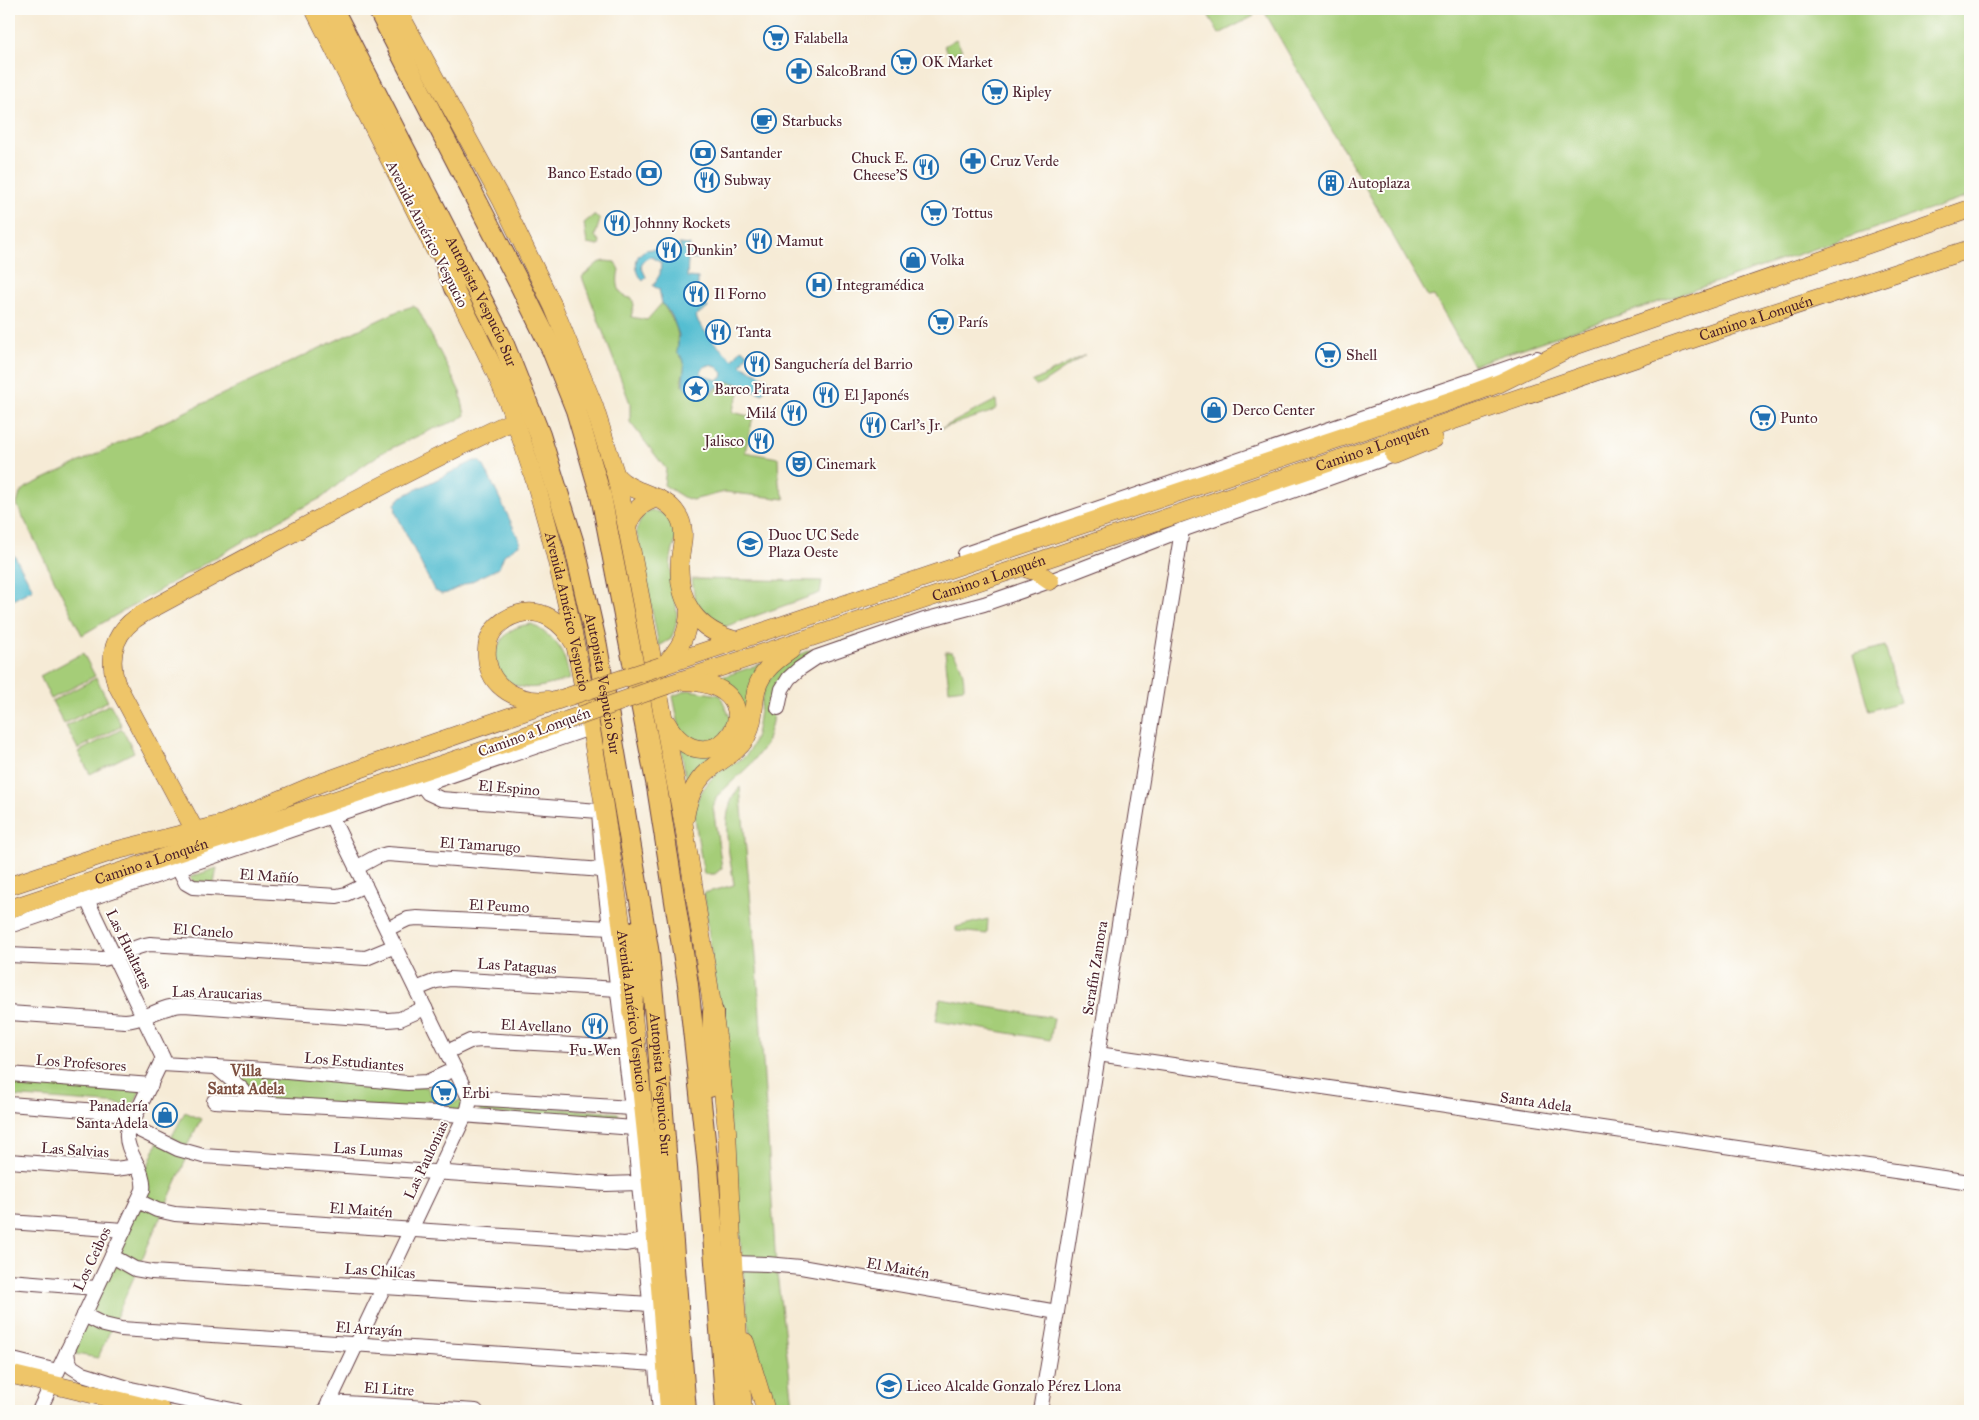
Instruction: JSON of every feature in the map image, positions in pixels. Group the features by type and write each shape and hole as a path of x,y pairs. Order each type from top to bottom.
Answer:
{"highway":[{"name":"Autopista Vespucio Sur","path":"333,9 501,337 528,402 552,468 574,544 590,611 639,888 655,1010 686,1411"},
{"path":"378,9 537,317 566,384 593,465 608,527 668,851 690,1002 708,1167 726,1411"},
{"path":"386,113 404,161 440,244 454,288"},
{"path":"632,1012 639,888"},
{"path":"708,1167 713,1012"}],"main road":[{"name":"Avenida Américo Vespucio","path":"314,9 490,361 515,420 552,536 576,645 623,933 653,1185 669,1411"},
{"path":"397,9 502,201 554,306 594,406 616,476 684,826 718,1043 727,1131 735,1305 743,1411"},
{"name":"Camino a Lonquén","path":"9,886 114,851 199,838 223,824 312,786 376,763 563,698 885,592 1468,395 1500,383 1574,346 1970,209"},
{"name":"Camino a Lonquén","path":"9,909 199,838 503,744 673,683 1022,567 1719,330 1970,250"},
{"path":"1394,454 1445,434 1487,409"},
{"path":"199,838 116,683 112,668 112,653 125,627 144,612 453,449 515,420"},
{"path":"616,476 632,489 658,498 673,508 682,524 684,537 680,574 689,609 688,624 684,639 674,655 662,666"},
{"path":"627,527 632,515 640,506 658,498"},
{"path":"885,592 931,568 965,554"},
{"path":"1022,567 1037,572 1050,581"},
{"path":"689,609 708,629 720,636 738,641"},
{"path":"563,698 526,699 508,692 497,683 489,670 488,645 493,631 502,622 514,615 530,612 542,614 553,619 565,629 576,645"},
{"path":"684,826 688,802 697,783 707,771 736,750 746,738 753,718 756,691 762,676 776,660 810,638"},
{"path":"664,719 677,737 689,745 701,749 712,748 722,744 734,730 736,709 728,694 709,684 673,683"},
{"path":"599,780 599,811"},
{"path":"735,1305 766,1411"},
{"path":"9,1374 54,1377 162,1411"}],"street":[{"name":"Camino a Lonquén","path":"965,554 1574,346"},
{"name":"Camino a Lonquén","path":"778,708 782,689 789,678 798,669 818,657 924,620 945,616 984,604 1050,581 1182,530 1394,454"},
{"name":"Serafín Zamora","path":"1040,1411 1182,530"},
{"name":"Camino a Lonquén","path":"9,926 590,728"},
{"name":"El Espino","path":"422,785 428,793 441,799 599,811"},
{"name":"Avenida Américo Vespucio","path":"599,811 603,870 632,1108 660,1411"},
{"path":"331,816 470,1098 632,1108"},
{"name":"El Tamarugo","path":"356,868 376,857 387,854 603,870"},
{"name":"El Mañío","path":"179,869 186,883 193,887 337,896 365,885"},
{"name":"Las Hualtatas","path":"87,900 163,1055 162,1064"},
{"name":"El Peumo","path":"387,929 408,919 418,918 611,928"},
{"name":"El Canelo","path":"9,954 99,959 114,956 136,946 150,944 366,958 395,946"},
{"name":"Las Pataguas","path":"416,989 436,981 450,979 618,989"},
{"name":"Las Araucarias","path":"9,1013 125,1022 144,1017 167,1007 184,1005 388,1020 400,1018 425,1008"},
{"name":"El Avellano","path":"447,1052 470,1041 482,1040 625,1048"},
{"name":"Santa Adela","path":"1098,1054 1970,1182"},
{"path":"9,1104 111,1112 132,1123 162,1064"},
{"name":"Los Estudiantes","path":"162,1064 408,1084 427,1082 455,1069"},
{"path":"216,1067 242,1089 253,1103"},
{"name":"Los Profesores","path":"9,1074 151,1085"},
{"name":"Las Paulonias","path":"327,1407 470,1106 470,1098"},
{"path":"214,1101 634,1128"},
{"name":"Los Ceibos","path":"39,1411 138,1201 144,1184 127,1142 127,1133 132,1123"},
{"name":"Las Lumas","path":"132,1123 178,1149 203,1156 606,1184 639,1183"},
{"name":"Las Salvias","path":"9,1161 116,1169 138,1166"},
{"name":"El Maitén","path":"138,1201 157,1210 174,1214 625,1244 644,1241"},
{"path":"9,1222 124,1230"},
{"name":"Las Chilcas","path":"112,1256 135,1269 152,1272 650,1304"},
{"name":"El Maitén","path":"733,1263 801,1267 1057,1312"},
{"path":"9,1281 96,1288"},
{"name":"El Arrayán","path":"84,1315 104,1325 121,1329 656,1364"},
{"path":"67,1351 70,1363 75,1370 83,1374 131,1389 237,1411"},
{"path":"9,1359 54,1377"},
{"name":"El Litre","path":"327,1407 476,1411"}],"green space":[{"path":"1205,9 1250,9 1254,16 1219,34"},
{"path":"1263,9 1970,9 1970,196 1473,365 1434,296 1428,297"},
{"path":"956,39 962,50 950,55 944,46"},
{"path":"594,215 600,220 595,236 600,242 599,246 587,244 584,223"},
{"path":"605,261 615,262 619,270 619,288 623,295 632,298 634,305 631,317 647,320 662,303 670,315 677,331 677,353 684,362 682,383 686,390 697,397 711,393 729,382 742,386 732,412 753,417 745,452 778,458 779,484 785,499 725,492 692,500 683,497 664,485 666,469 630,422 630,403 582,277 598,263"},
{"path":"413,306 418,309 460,392 465,415 456,421 433,429 383,452 348,476 323,497 292,513 82,635 17,505 20,493 27,487 398,311"},
{"path":"1085,355 1040,385 1036,386 1032,382"},
{"path":"996,400 997,408 991,412 940,429"},
{"path":"651,510 670,518 676,527 676,540 671,558 671,574 677,616 676,624 671,639 659,646 636,530 643,515"},
{"path":"692,579 822,581 820,593 724,627 714,624 696,610"},
{"path":"532,624 548,635 558,646 565,660 570,679 546,686 528,688 511,683 502,676 494,657 500,643 507,633 512,630"},
{"path":"857,636 797,663 774,698 772,722 766,744 751,764 717,796 713,807 722,868 715,874 704,874 695,819 696,803 708,782 715,775 744,757 751,748 765,687 773,674 784,664 812,649"},
{"path":"1885,646 1900,702 1869,711 1853,655"},
{"path":"945,652 952,652 958,660 963,673 964,688 949,690"},
{"path":"83,653 95,676 51,699 40,676"},
{"path":"767,662 753,686 748,721 743,736 732,749 701,769 689,786 687,785 681,749 706,753 722,750 734,739 741,724 742,707 739,699 732,690 716,679"},
{"path":"96,678 108,701 64,724 52,701"},
{"path":"688,690 720,695 731,719 719,739 694,741 680,730 673,696"},
{"path":"110,704 122,726 78,749 66,726"},
{"path":"122,729 134,752 90,774 78,752"},
{"path":"740,787 757,967 776,1266 794,1411 769,1411 754,1355 747,1313 719,1019 704,893 734,885 728,847 727,821 733,797"},
{"path":"217,868 214,883 194,883 190,877"},
{"path":"988,919 987,934 956,931 956,927"},
{"path":"940,999 1054,1018 1050,1040 936,1021"},
{"path":"228,1074 427,1087 439,1110 464,1098 463,1112 222,1098 230,1082"},
{"path":"10,1076 141,1089 131,1109 121,1104 9,1096"},
{"path":"480,1102 618,1113 620,1121 480,1113"},
{"path":"185,1112 201,1119 187,1146 171,1138"},
{"path":"159,1139 189,1153 98,1358 70,1353"}],"water":[{"path":"679,244 690,245 689,251 698,253 698,259 688,259 687,277 698,278 698,285 689,289 692,307 705,303 708,308 695,316 712,340 733,360 741,349 748,353 741,365 768,379 763,394 730,382 719,386 705,396 699,397 693,395 684,386 684,361 677,353 679,335 672,316 662,303 659,289 653,286 660,274 661,263 652,257 644,261 641,266 646,277 643,281 636,265 640,254 647,250 657,249 666,259 672,258 677,252 682,250","holes":["709,365 717,367 723,373 722,378 717,380 701,374 702,368"]},
{"path":"474,461 479,461 484,466 520,544 504,555 499,568 447,593 441,594 434,590 396,513 395,504 401,497"},
{"path":"14,555 33,589 9,602 9,592 11,591 9,587 9,558"}],"place":[{"name":"Falabella","path":"776,38"},
{"name":"OK Market","path":"904,62"},
{"name":"SalcoBrand","path":"799,71"},
{"name":"Ripley","path":"995,92"},
{"name":"Starbucks","path":"764,121"},
{"name":"Santander","path":"703,153"},
{"name":"Cruz Verde","path":"973,161"},
{"name":"Chuck E. Cheese'S","path":"926,167"},
{"name":"Banco Estado","path":"649,173"},
{"name":"Subway","path":"707,180"},
{"name":"Autoplaza","path":"1331,183"},
{"name":"Tottus","path":"934,213"},
{"name":"Johnny Rockets","path":"617,223"},
{"name":"Mamut","path":"759,241"},
{"name":"Dunkin'","path":"669,250"},
{"name":"Volka","path":"913,260"},
{"name":"Integramédica","path":"819,285"},
{"name":"Il Forno","path":"696,294"},
{"name":"París","path":"941,322"},
{"name":"Tanta","path":"718,332"},
{"name":"Shell","path":"1328,355"},
{"name":"Sanguchería del Barrio","path":"757,364"},
{"name":"Barco Pirata","path":"696,389"},
{"name":"El Japonés","path":"826,395"},
{"name":"Derco Center","path":"1214,410"},
{"name":"Milá","path":"794,413"},
{"name":"Punto","path":"1763,418"},
{"name":"Carl's Jr.","path":"873,425"},
{"name":"Jalisco","path":"761,441"},
{"name":"Cinemark","path":"799,464"},
{"name":"Duoc UC Sede Plaza Oeste","path":"750,544"},
{"name":"Fu-Wen","path":"595,1026"},
{"name":"Erbi","path":"444,1093"},
{"name":"Panadería Santa Adela","path":"165,1115"},
{"name":"Liceo Alcalde Gonzalo Pérez Llona","path":"889,1386"}],"district":[{"name":"Villa Santa Adela","path":"246,1079"}]}
